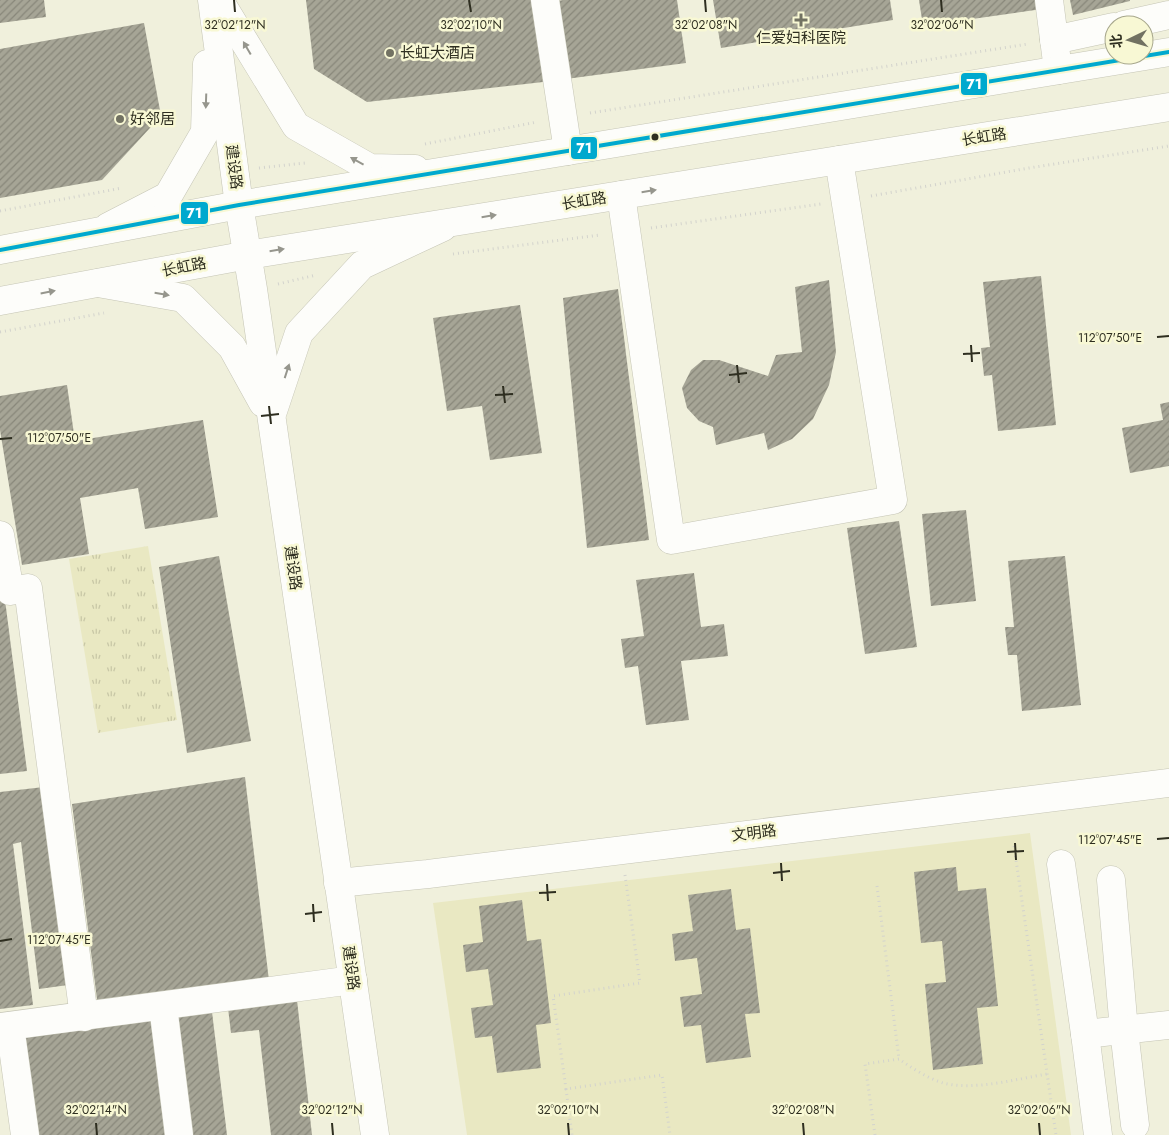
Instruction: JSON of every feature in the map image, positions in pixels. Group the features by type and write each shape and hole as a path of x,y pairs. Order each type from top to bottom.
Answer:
{"main road":[{"name":"建设路","path":"211,0 239,205 272,418 375,1135"},
{"path":"100,231 168,196 205,132 211,0"},
{"path":"219,0 296,126 370,168 457,170"},
{"path":"545,0 568,151"},
{"path":"1049,0 1058,70"},
{"path":"1154,19 1169,16"},
{"path":"1054,40 1104,29"},
{"path":"0,250 239,205 1169,52"},
{"name":"长虹路","path":"0,301 248,255 1169,108"},
{"path":"621,195 671,540 893,500 839,160"},
{"path":"272,418 299,333 362,265 453,222"},
{"path":"97,283 183,298 232,347 272,418"},
{"path":"0,535 10,590 28,588 84,1016"},
{"name":"文明路","path":"338,883 428,874 1169,783"},
{"path":"1061,864 1098,1135"},
{"path":"1111,880 1124,1030 1136,1125"},
{"path":"25,1135 5,1026 352,980"},
{"path":"163,1006 179,1135"},
{"path":"1085,1034 1169,1025"}],"path":[{"path":"449,254 846,201 1029,168 1169,146"},
{"path":"253,289 362,265"},
{"path":"0,332 106,312"},
{"path":"1014,846 1056,1135"},
{"path":"572,1135 553,996 640,983 622,849"},
{"path":"877,886 899,1059"},
{"path":"875,1135 865,1064 899,1059 918,1072 944,1083 974,1085 1047,1074"},
{"path":"566,1089 662,1076 670,1135"}],"green space":[{"path":"148,546 177,720 98,733 69,559"},
{"path":"1030,833 1071,1135 467,1135 433,903"}],"building":[{"path":"0,0 44,0 46,17 0,23"},
{"name":"长虹大酒店","path":"306,0 534,0 543,82 367,102 314,69"},
{"path":"677,0 686,63 566,79 556,1"},
{"path":"713,0 890,0 893,20 721,48"},
{"path":"919,0 1041,0 1042,9 923,26"},
{"path":"1070,0 1130,0 1130,1 1073,15"},
{"path":"144,23 161,116 102,180 0,198 0,49"},
{"path":"1041,276 1056,425 998,431 992,375 984,376 981,348 990,347 983,282"},
{"path":"829,280 836,352 829,385 813,419 792,439 768,450 764,433 716,445 713,427 699,421 687,408 682,388 691,370 703,360 719,360 768,376 776,355 802,352 795,287"},
{"path":"618,289 649,540 587,548 563,298"},
{"path":"520,305 542,453 490,460 482,406 447,411 433,318"},
{"path":"67,385 75,441 203,420 218,517 145,529 138,488 80,498 89,554 22,565 0,430 0,396"},
{"path":"1169,402 1169,466 1130,473 1122,428 1163,420 1160,404"},
{"path":"966,510 976,601 931,606 922,514"},
{"path":"899,521 917,647 865,654 847,528"},
{"path":"219,556 251,741 187,753 159,567"},
{"path":"1065,556 1081,705 1022,711 1017,655 1008,655 1005,627 1014,627 1008,561"},
{"path":"694,573 701,627 724,624 728,656 681,661 689,720 646,725 638,666 625,668 621,639 644,636 636,580"},
{"path":"5,600 27,771 0,774 0,601"},
{"path":"245,777 269,981 98,1007 72,804"},
{"path":"44,787 68,985 39,989 21,842 13,844 33,1005 0,1009 0,792"},
{"path":"956,867 958,891 986,888 998,1006 977,1008 983,1064 933,1070 925,984 946,982 942,941 921,943 914,872"},
{"path":"731,889 736,930 750,928 760,1013 745,1014 751,1057 706,1063 701,1025 684,1027 680,997 702,994 697,958 675,961 672,934 693,931 688,895"},
{"path":"522,900 527,941 541,939 551,1023 536,1025 541,1068 497,1073 492,1036 475,1038 471,1008 493,1005 488,969 466,972 463,945 483,942 479,906"},
{"path":"297,1000 312,1135 271,1135 259,1030 231,1033 228,1008"},
{"path":"212,1012 227,1135 187,1135 173,1017"},
{"path":"161,1017 174,1135 33,1135 22,1031"}],"transit line":[{"name":"71","path":"0,250 239,205 1169,52"}],"place":[{"name":"仁爱妇科医院","path":"801,20"},
{"name":"长虹大酒店","path":"390,53"},
{"name":"好邻居","path":"120,119"}]}
